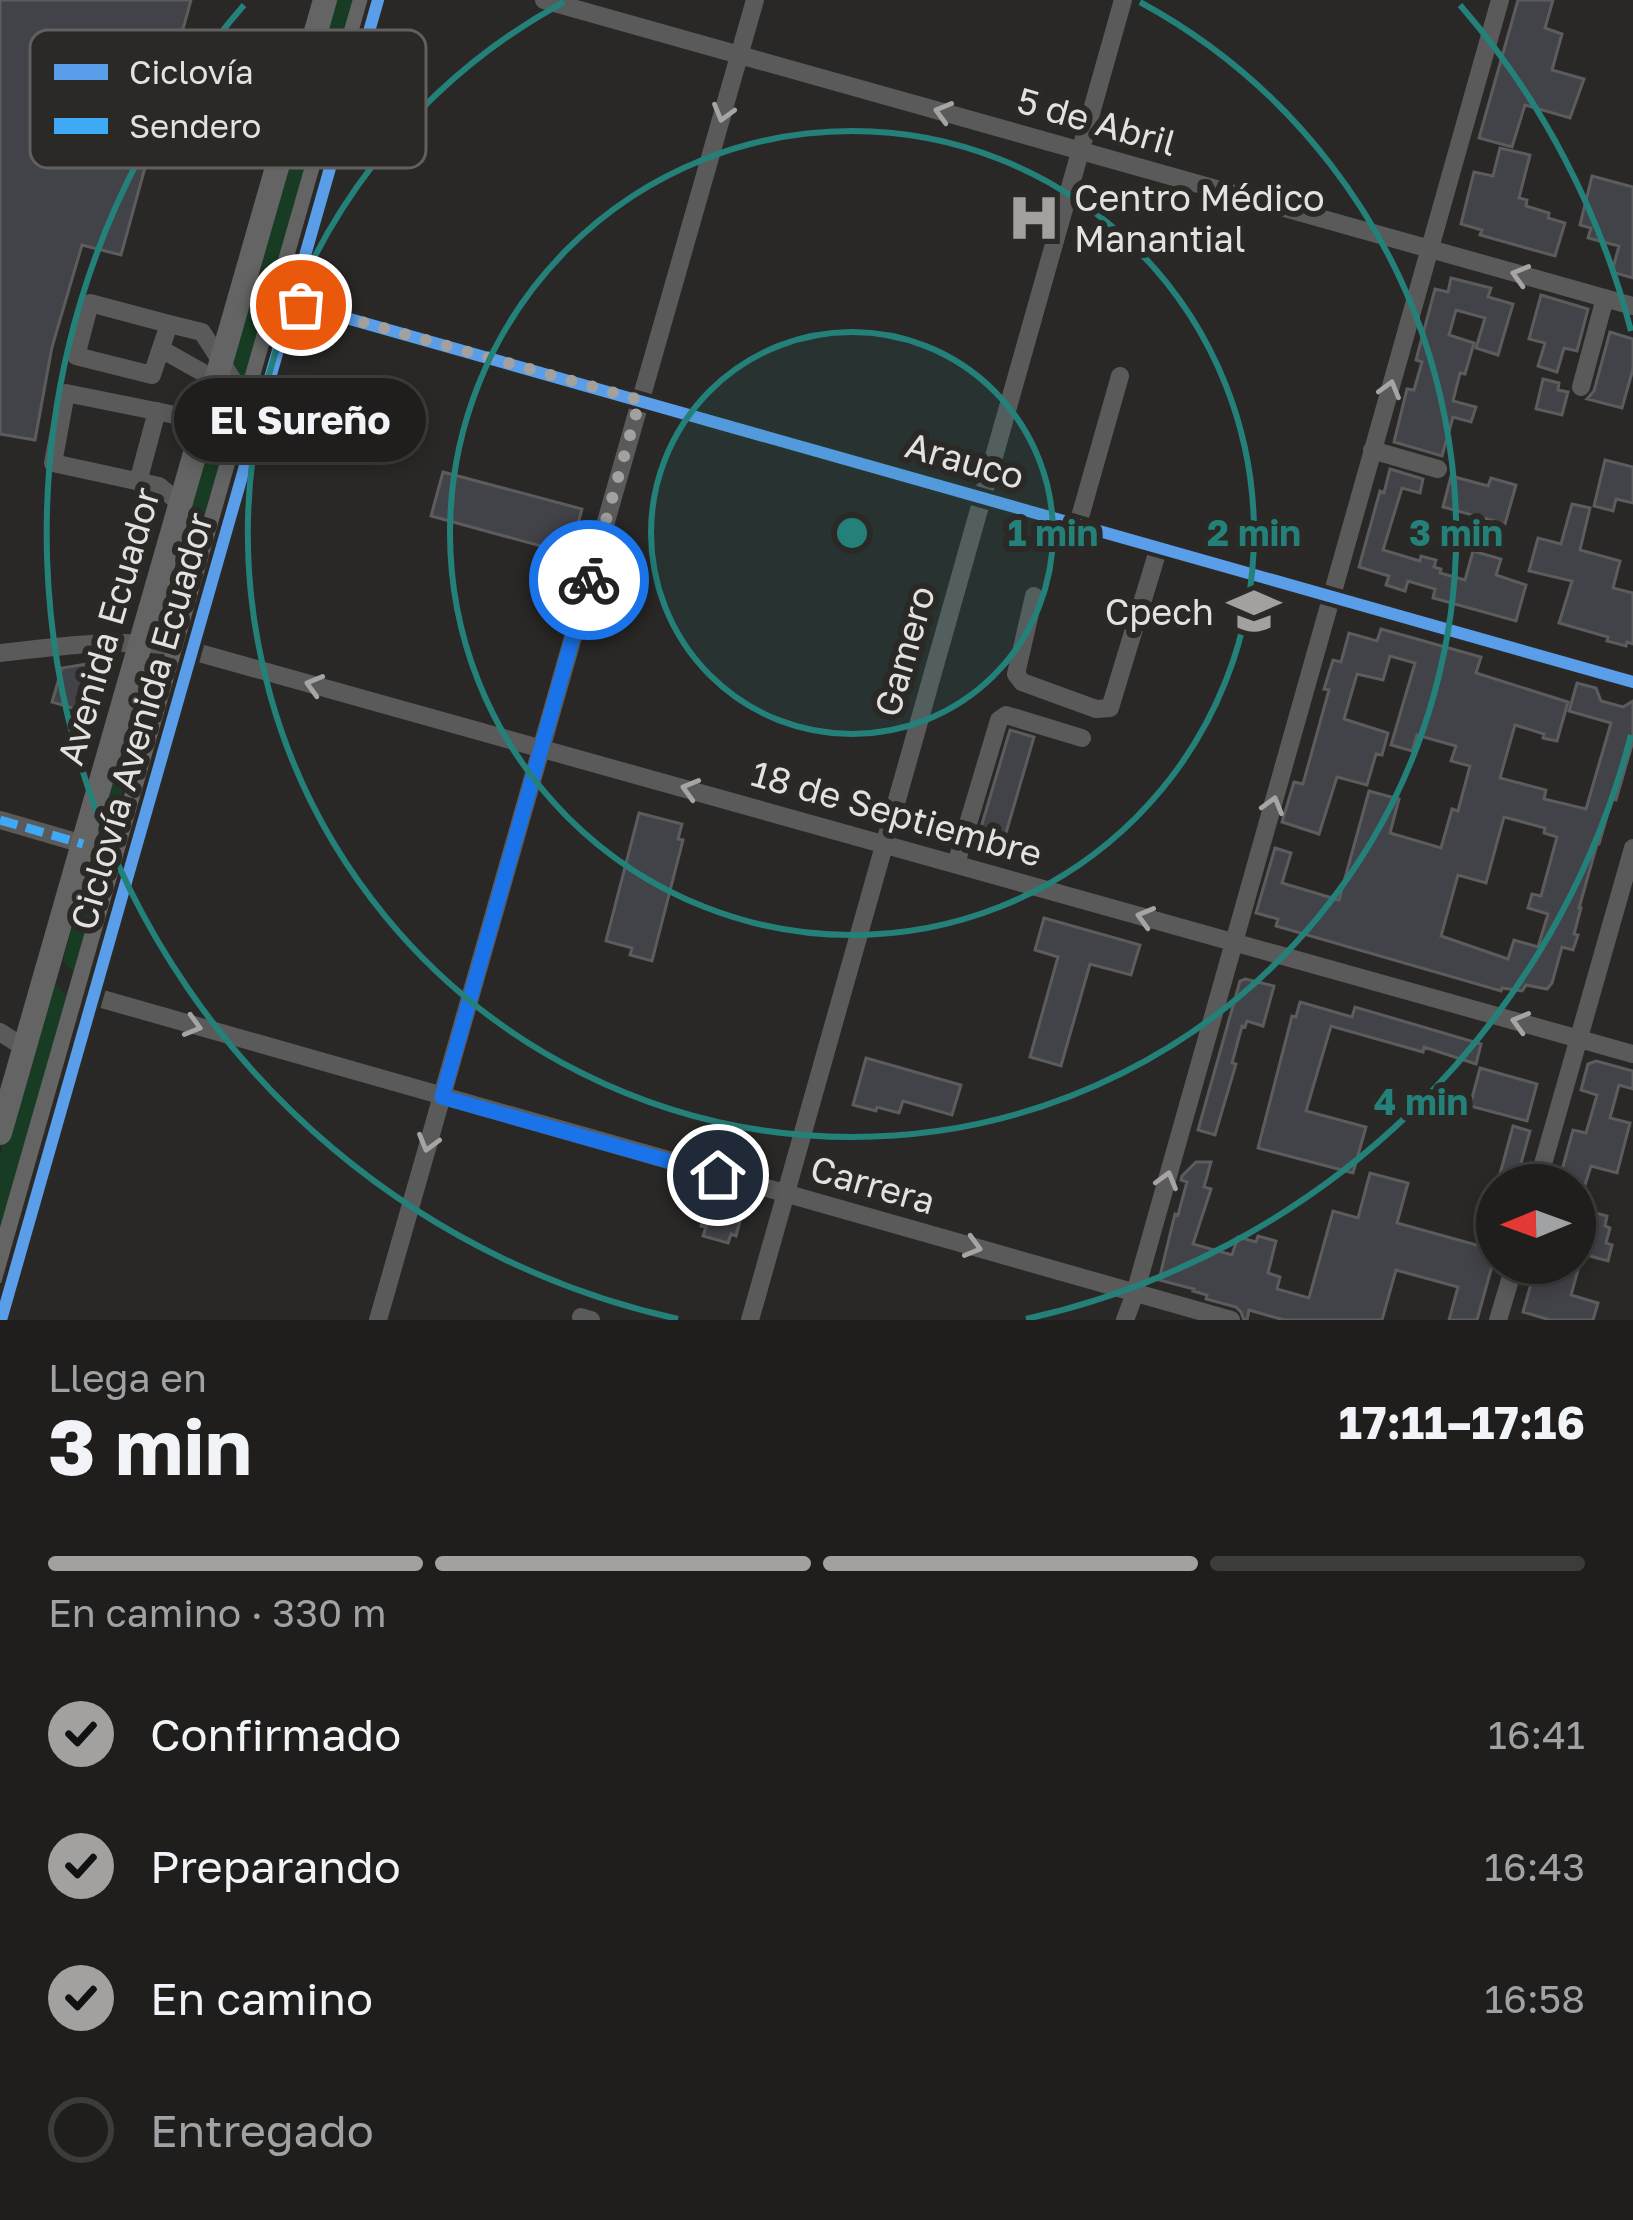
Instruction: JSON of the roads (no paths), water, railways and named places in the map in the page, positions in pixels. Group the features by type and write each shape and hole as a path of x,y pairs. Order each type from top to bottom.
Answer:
{"main road":[{"name":"Avenida Ecuador","path":"316,30 325,0"},
{"name":"Avenida Ecuador","path":"356,30 365,0"},
{"name":"Avenida Ecuador","path":"0,1133 276,168"},
{"name":"Avenida Ecuador","path":"0,1271 317,168"},
{"path":"253,251 262,286 279,299"},
{"path":"52,952 64,976 81,993"}],"street":[{"name":"5 de Abril","path":"544,0 1633,306"},
{"path":"377,1320 754,0"},
{"name":"Gamero","path":"750,1320 1123,0"},
{"path":"1124,1320 1500,0"},
{"path":"1581,387 1605,298"},
{"name":"Arauco","path":"279,299 1633,682"},
{"path":"169,324 152,375 76,356 90,303 202,332 219,372"},
{"path":"161,349 219,372 240,392 245,419"},
{"path":"1078,524 1120,376"},
{"path":"181,504 159,486 53,463 66,393 205,421"},
{"path":"138,482 157,411"},
{"path":"1372,450 1438,469"},
{"path":"1034,596 1016,674 1022,682 1096,709 1110,708 1159,547"},
{"name":"18 de Septiembre","path":"0,653 110,641 178,647 1633,1054"},
{"path":"956,864 999,720 1006,716 1082,738"},
{"path":"0,820 83,844"},
{"path":"1543,1164 1578,1039 1625,906 1633,848"},
{"name":"Carrera","path":"81,993 1231,1320"},
{"path":"0,1032 25,1048"},
{"path":"1498,1320 1508,1284"}],"place":[{"name":"Centro Médico Manantial","path":"1034,218"},
{"name":"El Sureño","path":"301,305"},
{"name":"Cpech","path":"1254,611"}]}
